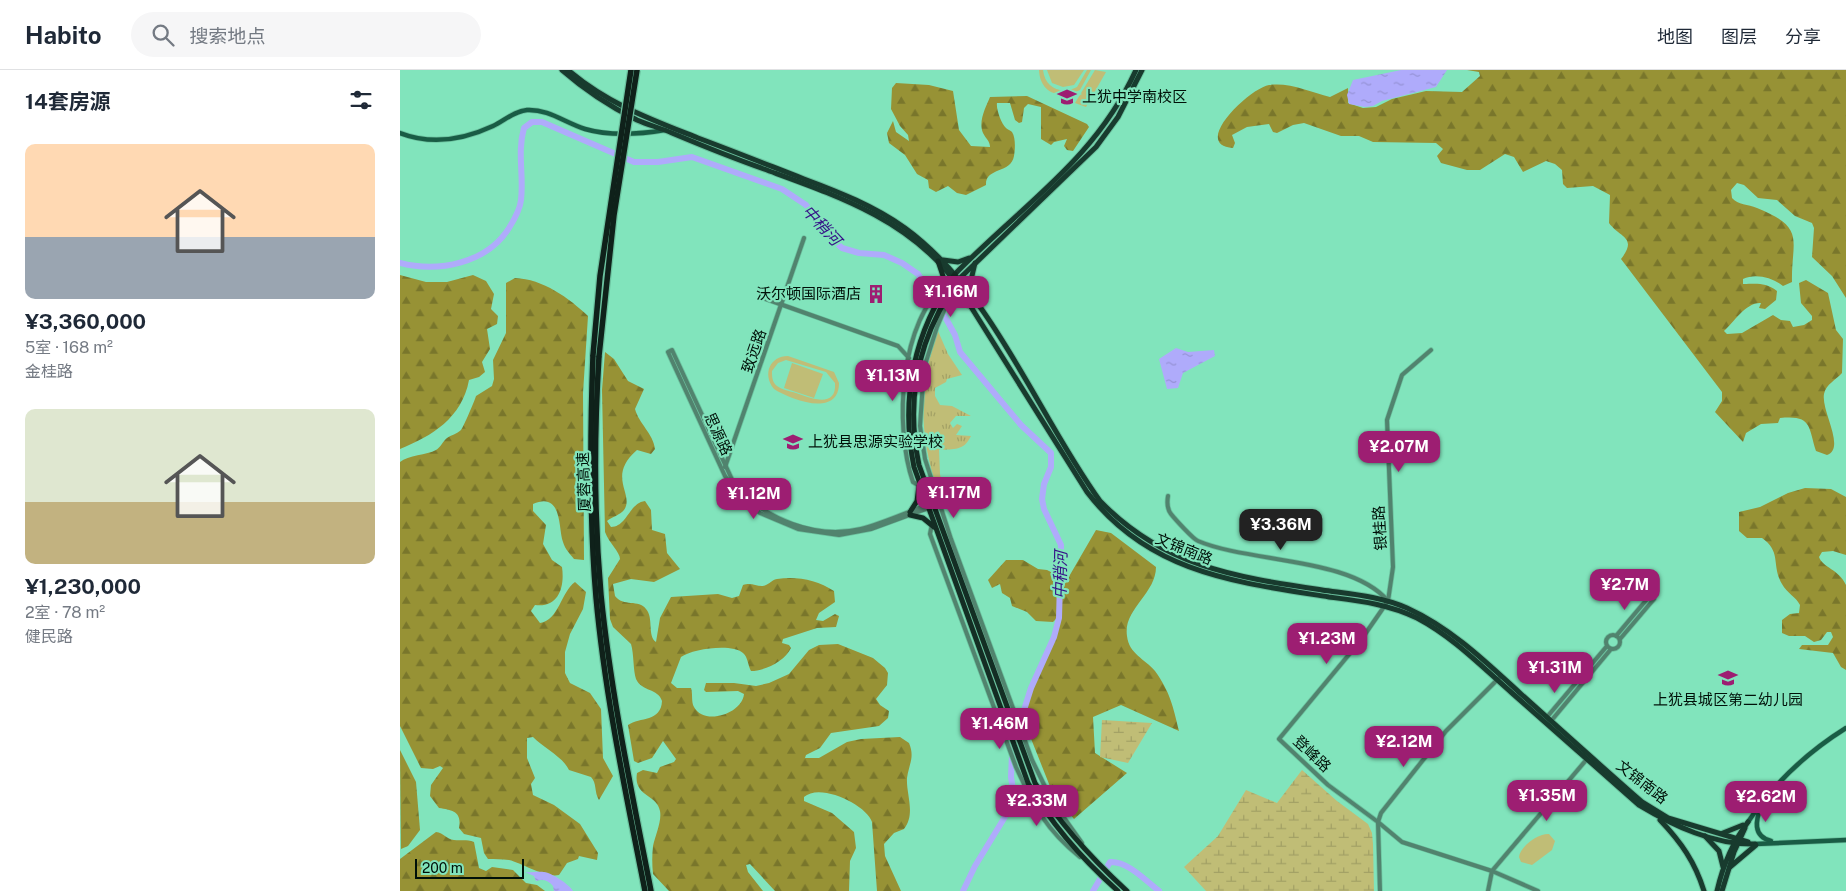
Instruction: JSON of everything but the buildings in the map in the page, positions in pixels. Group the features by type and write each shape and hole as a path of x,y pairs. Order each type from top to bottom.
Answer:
{"highway":[{"name":"厦蓉高速","path":"631,70 600,276 596,355 596,445 602,595 622,745 641,853 645,891"},
{"name":"厦蓉高速","path":"596,355 614,215 637,70"},
{"path":"940,260 943,276 941,287 945,300"},
{"path":"956,278 919,361 914,383 913,423 919,465 933,523 1005,711 1046,802 1090,861 1128,891"},
{"path":"945,300 930,316 914,361 908,403 910,445 920,486 930,506 1005,711 1018,767 1039,803 1118,891"},
{"path":"920,486 917,501 910,513 933,523"},
{"name":"厦蓉高速","path":"641,853 651,891"}],"main road":[{"path":"562,70 584,89 613,107 639,121 668,129"},
{"path":"568,70 587,86 614,103 668,129 727,156 837,196 872,212 902,231 940,260 956,278 1082,155 1114,112 1136,70"},
{"path":"940,260 958,262 975,258 1096,147 1118,117 1142,70"},
{"path":"400,133 421,140 455,138 492,126 525,110 552,114 591,130 634,133 668,129"},
{"path":"975,258 971,285 977,304"},
{"name":"文锦南路","path":"956,278 977,304 1090,488 1105,506 1130,529 1163,550 1200,565 1285,584 1387,603 1434,628 1455,643 1549,719 1642,802 1668,818 1720,834 1736,841"},
{"name":"文锦南路","path":"956,278 975,312 1087,492 1110,519 1142,545 1175,562 1212,575 1387,603"},
{"path":"945,300 963,302 975,312"},
{"name":"文锦南路","path":"1499,678 1639,805 1667,822 1705,835 1756,844"},
{"path":"1717,891 1736,841 1762,800 1814,749 1846,728"},
{"path":"1762,800 1756,818 1757,831 1767,840 1777,843"},
{"path":"1653,813 1676,836 1689,854 1704,891"},
{"path":"1720,834 1735,830 1748,822"},
{"path":"1705,835 1718,851 1726,870"},
{"path":"1722,891 1726,870 1736,859 1756,844 1846,840"}],"street":[{"name":"致远路","path":"724,469 804,238"},
{"path":"920,486 913,482 907,465 902,428 903,388 913,343 926,310 941,287 956,278"},
{"path":"763,298 898,346 909,358"},
{"path":"935,324 921,387 920,426 925,460 951,539 1026,743 1052,801 1090,861"},
{"path":"898,346 913,343"},
{"name":"银桂路","path":"1387,603 1393,567 1387,420 1402,374 1431,350"},
{"name":"思源路","path":"670,351 732,488 760,513 798,529 827,534 851,534 930,506"},
{"path":"1168,496 1171,514 1198,541 1341,573 1381,592 1387,603"},
{"path":"933,523 930,534 1001,727 1018,767"},
{"path":"1609,647 1619,646 1618,638 1648,598"},
{"path":"1549,719 1609,647 1608,638 1618,638 1654,599"},
{"name":"登峰路","path":"1387,603 1361,640 1279,739 1328,785 1402,842 1492,871 1538,891"},
{"path":"1380,891 1378,822 1381,813 1387,803 1446,731 1499,678"},
{"path":"1488,891 1492,871 1587,759"}],"green space":[{"path":"1039,70 1043,70 1044,76 1050,85 1060,90 1065,90 1077,87 1087,70 1091,70 1080,90 1073,93 1059,94 1047,90 1040,78"},
{"path":"1047,70 1084,70 1074,85 1063,87 1052,83"},
{"path":"1095,70 1106,72 1086,107 1075,103"},
{"path":"1467,70 1846,70 1846,298 1832,276 1812,257 1814,228 1812,223 1795,216 1777,200 1758,198 1744,185 1737,183 1731,190 1734,200 1773,215 1790,229 1794,245 1792,282 1783,286 1764,277 1753,276 1743,279 1743,284 1761,284 1773,288 1777,291 1776,300 1765,309 1759,308 1761,303 1750,306 1724,331 1727,334 1742,333 1773,315 1781,320 1790,321 1793,327 1804,325 1812,320 1812,316 1801,303 1799,283 1806,280 1828,293 1836,330 1843,339 1842,373 1829,385 1824,394 1826,410 1834,437 1832,451 1827,455 1816,451 1810,429 1807,424 1798,418 1780,418 1778,423 1761,424 1746,433 1743,442 1715,412 1722,401 1722,392 1621,259 1626,252 1628,242 1609,223 1610,195 1593,186 1567,188 1563,184 1562,170 1555,164 1546,161 1523,172 1514,157 1505,154 1480,170 1467,170 1441,163 1437,156 1443,149 1436,143 1373,142 1359,136 1341,136 1304,123 1293,125 1277,133 1273,132 1269,124 1247,127 1232,135 1235,143 1233,148 1221,145 1218,137 1220,128 1238,105 1260,88 1269,85 1292,86 1330,97 1348,88 1348,103 1363,108 1376,107 1392,99 1426,91 1462,92 1480,76 1479,72"},
{"path":"896,83 929,85 953,91 959,130 971,146 990,147 981,124 990,97 1027,96 1087,124 1089,127 1073,151 1067,150 1064,146 1067,139 1054,142 1051,145 1041,139 1041,107 1028,104 1024,108 1022,122 1019,123 1015,120 1010,103 997,103 1002,123 1012,132 1014,137 1015,151 1012,162 990,175 986,185 966,195 957,193 948,186 936,192 929,188 928,180 917,174 905,155 889,143 887,133 893,121 896,132 909,141 908,135 900,126 891,109 892,88"},
{"path":"400,275 426,282 447,282 473,275 486,281 494,294 491,309 498,316 497,324 487,329 490,349 482,362 485,372 479,377 469,380 460,405 444,424 423,438 400,449"},
{"path":"515,278 536,282 555,291 588,316 583,393 584,560 574,559 565,547 554,507 550,503 543,501 533,504 533,511 546,525 543,544 552,560 562,567 563,575 561,589 554,600 543,605 535,605 531,611 540,623 546,621 552,617 566,592 575,582 586,592 583,609 570,634 565,652 565,673 570,683 590,693 601,709 603,758 613,776 599,800 591,777 569,770 558,757 533,737 527,738 527,758 535,778 531,784 533,795 554,805 580,824 598,853 597,860 579,856 578,859 567,863 559,875 540,872 509,860 488,859 484,853 481,838 464,834 459,828 458,815 452,811 439,808 430,796 431,785 443,768 440,766 433,769 421,768 400,726 400,462 436,450 447,438 461,430 476,396 492,386 494,379 493,360 506,333 506,283"},
{"path":"938,331 948,354 962,375 947,379 946,382 935,388 935,396 940,405 952,406 971,416 956,416 950,423 953,428 957,424 962,426 956,435 971,436 968,441 962,447 939,450 940,474 945,498 942,503 929,459 924,417 926,375"},
{"path":"605,352 614,359 628,381 644,389 635,409 652,438 655,449 651,454 637,450 628,460 623,469 622,477 626,498 624,510 607,521 611,527 616,526 625,519 635,506 645,501 651,510 652,530 665,534 667,553 680,569 654,582 631,579 613,584 615,596 622,601 639,604 646,609 650,617 652,636 656,642 660,618 671,597 718,594 732,598 739,596 743,585 764,586 784,578 814,582 834,591 835,602 819,613 816,620 823,621 835,614 839,616 836,627 817,628 783,639 782,643 789,645 791,648 784,657 774,664 751,671 745,655 738,650 712,648 681,657 671,683 677,688 691,688 694,707 699,713 714,717 730,712 737,707 742,701 744,694 738,691 706,692 704,690 706,683 734,683 756,686 769,683 789,674 809,650 819,645 838,644 873,658 885,668 888,673 887,685 876,699 880,705 889,711 888,718 879,726 831,733 820,748 806,755 805,758 819,758 847,742 861,739 900,737 909,743 912,757 907,778 910,804 908,823 904,829 894,833 884,844 885,856 901,891 877,891 872,822 868,815 853,803 821,792 811,793 804,797 804,801 832,813 854,832 856,848 850,861 849,891 775,891 750,864 746,865 748,872 763,891 669,891 653,874 653,846 659,824 660,811 655,801 638,787 637,773 643,770 657,773 660,767 674,762 676,759 663,741 652,758 638,763 634,761 628,725 654,716 661,708 662,701 657,694 642,686 636,679 631,644 613,627 610,619 608,578 620,559 605,532 602,390"},
{"path":"788,356 834,372 839,383 837,394 831,400 823,403 813,403 791,398 774,389 770,383 768,372 772,362","holes":["786,360 826,372 835,383 834,391 832,396 822,400 781,388 774,383 772,375 772,371 778,363"]},
{"path":"792,363 823,374 814,398 784,388"},
{"path":"1805,488 1831,489 1846,497 1846,555 1833,551 1822,552 1819,557 1824,564 1839,575 1846,585 1846,670 1841,667 1833,653 1799,649 1802,645 1828,645 1833,637 1831,632 1827,632 1821,640 1814,642 1805,636 1789,636 1782,633 1782,620 1790,614 1799,613 1800,605 1782,584 1772,548 1768,543 1762,538 1747,538 1739,531 1739,512 1760,507 1788,493"},
{"path":"1096,530 1111,533 1156,567 1155,577 1151,585 1130,618 1127,626 1127,636 1134,652 1155,671 1168,693 1179,731 1121,705 1093,717 1095,753 1127,773 1074,819 1053,794 1024,721 1031,688 1054,637 1059,618 1060,592"},
{"path":"1006,560 1023,560 1038,569 1047,570 1059,576 1057,618 1053,622 1036,621 1027,612 1012,606 1010,598 1002,593 1000,584 992,588 988,580"},
{"path":"1102,720 1152,723 1128,763 1100,757"},
{"path":"400,750 416,782 420,830 408,846 401,849"},
{"path":"1302,770 1337,801 1368,824 1372,833 1373,844 1374,891 1206,891 1184,867 1218,836 1246,790 1277,803"},
{"path":"436,832 451,839 474,842 479,868 486,871 492,867 513,870 526,883 537,885 545,891 400,891 400,859"},
{"path":"1549,834 1555,841 1552,850 1532,865 1521,862 1520,853 1526,845 1540,836"}],"water":[{"path":"1401,70 1447,70 1436,87 1382,101 1373,106 1365,107 1349,104 1347,95 1353,80"},
{"path":"1176,348 1188,352 1214,350 1215,356 1183,373 1178,388 1167,389 1159,359"},
{"path":"525,872 547,873 565,883 573,891 554,891 553,886 549,882 543,880 536,881 534,876"}],"waterway":[{"name":"中稍河","path":"400,263 430,267 446,266 475,257 488,250 500,240 513,222 520,204 522,191 521,146 524,128 532,122 542,122 634,162 658,162 692,157 782,189 806,205 828,235 842,248 859,253 884,255 902,263 918,274 938,304 955,335 960,352 1021,425 1051,453 1051,467 1044,484 1042,499 1044,509 1061,545 1059,618 1054,637 1031,688 1016,735 1012,755 1011,777 1014,796 1011,807 975,866 963,891"},
{"path":"1093,891 1110,862 1130,868 1159,891"}],"place":[{"name":"上犹中学南校区","path":"1067,97"},
{"name":"沃尔顿国际酒店","path":"876,294"},
{"name":"上犹县思源实验学校","path":"793,442"},
{"name":"上犹县城区第二幼儿园","path":"1728,678"}]}
